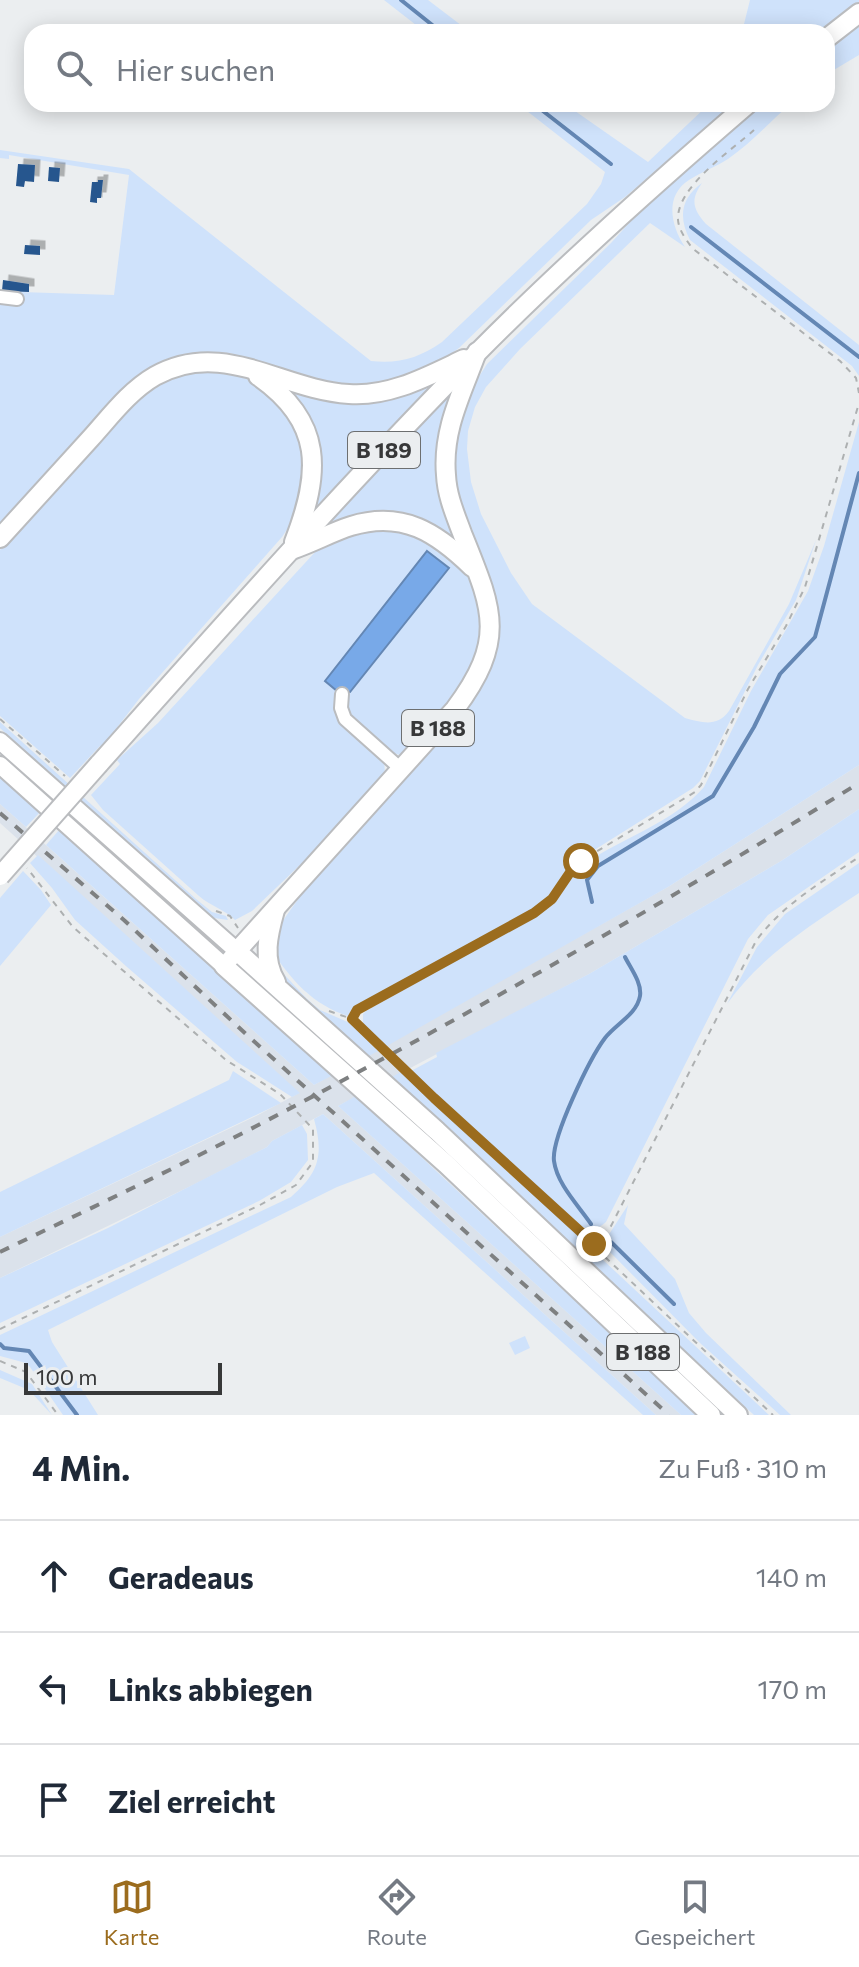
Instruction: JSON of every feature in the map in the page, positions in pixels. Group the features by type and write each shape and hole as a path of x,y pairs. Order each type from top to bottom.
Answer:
{"highway":[{"path":"835,32 859,13"},
{"name":"B 189","path":"292,550 477,352 632,204 739,112"},
{"path":"0,538 128,397 157,375 189,364 216,361 314,388 366,394 398,388 477,352"},
{"path":"477,352 449,427 445,471 451,506 477,572"},
{"name":"B 188","path":"0,876 292,550 311,492 311,447 300,417 289,401 245,367"},
{"name":"B 188","path":"292,550 354,525 387,521 423,528 440,538 477,572 488,602 490,638 483,665 455,709 237,951 491,1181 738,1415"},
{"path":"276,908 268,938 267,960 282,991"},
{"name":"B 188","path":"224,966 446,1164 711,1415"}],"main road":[{"name":"B 188","path":"0,741 237,951 224,966 0,765"}],"lane":[{"path":"0,297 17,299"},
{"path":"342,694 341,708 345,719 401,769"}],"path":[{"path":"754,130 690,188 681,202 678,218 681,231 692,248 840,361 856,378 859,393"},
{"path":"773,1415 352,1019 354,1014 534,913 552,899 581,861 695,792 701,785 748,689 786,626 805,587 859,406"},
{"path":"594,1244 611,1226 756,941 778,914 859,857"},
{"path":"0,1329 296,1185 313,1162 313,1129 280,1094 226,1060 73,927 44,886 20,861"},
{"path":"0,1361 26,1372 58,1415"}],"shaded area":[{"path":"384,0 428,0 460,24 415,24"},
{"path":"750,0 859,0 831,24 744,24"},
{"path":"859,24 859,55 835,69 835,42"},
{"path":"528,112 576,112 648,162 701,112 725,112 625,197 591,220 459,348 427,371 370,388 328,386 230,353 208,352 173,358 144,374 0,527 0,303 22,304 20,292 114,295 129,175 9,155 9,159 0,158 0,150 129,169 371,361 391,362 417,356 442,342 587,204 605,172"},
{"path":"752,112 782,112 736,153 681,187 672,212 676,230 685,247 650,223 520,349 486,387 475,407 467,449 471,482 481,514 511,573 532,604 685,718 715,722 729,711 789,604 816,540 796,600 758,665 700,781 693,788 580,859 536,908 353,1008 348,1016 313,998 294,980 271,949 277,929 313,878 476,696 494,660 500,621 493,586 461,519 450,452 471,389 487,364 611,243 651,199"},
{"path":"702,183 695,199 696,209 706,224 859,345 859,376 852,366 690,240 684,224 684,208 690,195"},
{"path":"205,371 232,373 263,386 292,416 308,472 292,522 139,699 102,747 70,778 0,716 0,550 134,403 165,381 179,375"},
{"path":"440,378 306,523 319,477 318,441 307,417 280,382 302,391"},
{"path":"458,383 444,420 461,544 414,519 316,536"},
{"path":"859,422 859,765 668,887 385,1047 363,1026 366,1011 530,919 554,902 573,874 584,864 663,820 704,787 751,691 808,591"},
{"path":"387,527 418,534 434,542 452,557 475,591 480,610 480,629 470,670 447,707 403,756 387,751 337,703 384,759 385,774 323,843 252,911 235,920 199,896 103,810 91,795 120,764 117,760 158,723 316,551 340,536"},
{"path":"0,722 196,899 228,920 214,918 193,902 0,728"},
{"path":"859,765 859,809 781,861 589,974 338,1106 681,1415 656,1415 323,1114 199,1182 0,1278 0,1237 299,1093 0,823 0,804 314,1085 668,887"},
{"path":"0,774 41,811 26,827 0,804"},
{"path":"859,809 859,852 768,915 748,939 603,1225 586,1228 578,1225 411,1071 437,1057 436,1053 589,974 781,861"},
{"path":"60,829 335,1074 314,1085 46,845"},
{"path":"38,855 300,1093 292,1097 237,1062 75,920 30,863"},
{"path":"859,863 859,893 771,956 727,1004 757,947 785,914"},
{"path":"23,871 51,905 0,966 0,898"},
{"path":"279,969 320,1010 350,1023 378,1051 367,1057 281,979"},
{"path":"233,1071 281,1103 0,1237 0,1192 229,1080"},
{"path":"401,1072 573,1228 602,1259 769,1415 754,1415 390,1078"},
{"path":"356,1096 697,1415 681,1415 338,1106"},
{"path":"323,1114 656,1415 643,1415 374,1173 337,1187 48,1330 52,1342 98,1415 63,1415 26,1363 0,1356 0,1335 291,1197 308,1180 317,1162 319,1143 314,1119"},
{"path":"302,1125 307,1134 308,1160 291,1182 259,1201 0,1323 0,1278 108,1228 267,1147 272,1141"},
{"path":"628,1205 624,1224 675,1279 689,1313 791,1415 780,1415 700,1343 604,1246"},
{"path":"525,1336 530,1348 515,1355 509,1343"},
{"path":"0,1370 32,1384 52,1415 29,1390 0,1378"}],"water":[{"path":"427,551 449,568 350,692 337,691 325,681"}],"building":[{"path":"18,164 35,165 34,182 25,181 24,187 16,186"},
{"path":"49,167 60,168 59,182 48,181"},
{"path":"103,180 101,198 97,198 97,203 90,202 92,182"},
{"path":"25,245 40,246 40,255 24,254"},
{"path":"3,280 29,284 29,292 2,291"}],"waterway":[{"path":"401,0 431,24"},
{"path":"544,112 611,164"},
{"path":"691,227 859,357"},
{"path":"592,902 587,880 598,866 713,796 754,727 780,674 815,637 859,473"},
{"path":"591,1224 559,1178 554,1161 555,1150 573,1098 598,1048 631,1014 638,1002 639,986 625,957"},
{"path":"611,1242 674,1304"},
{"path":"0,1344 4,1348 29,1351 77,1415"}],"railway":[{"path":"0,1252 233,1138 416,1041 713,872 859,783"},
{"path":"0,813 125,921 669,1415"}],"route":[{"path":"581,861 545,906 357,1010 352,1019 594,1244"}]}
